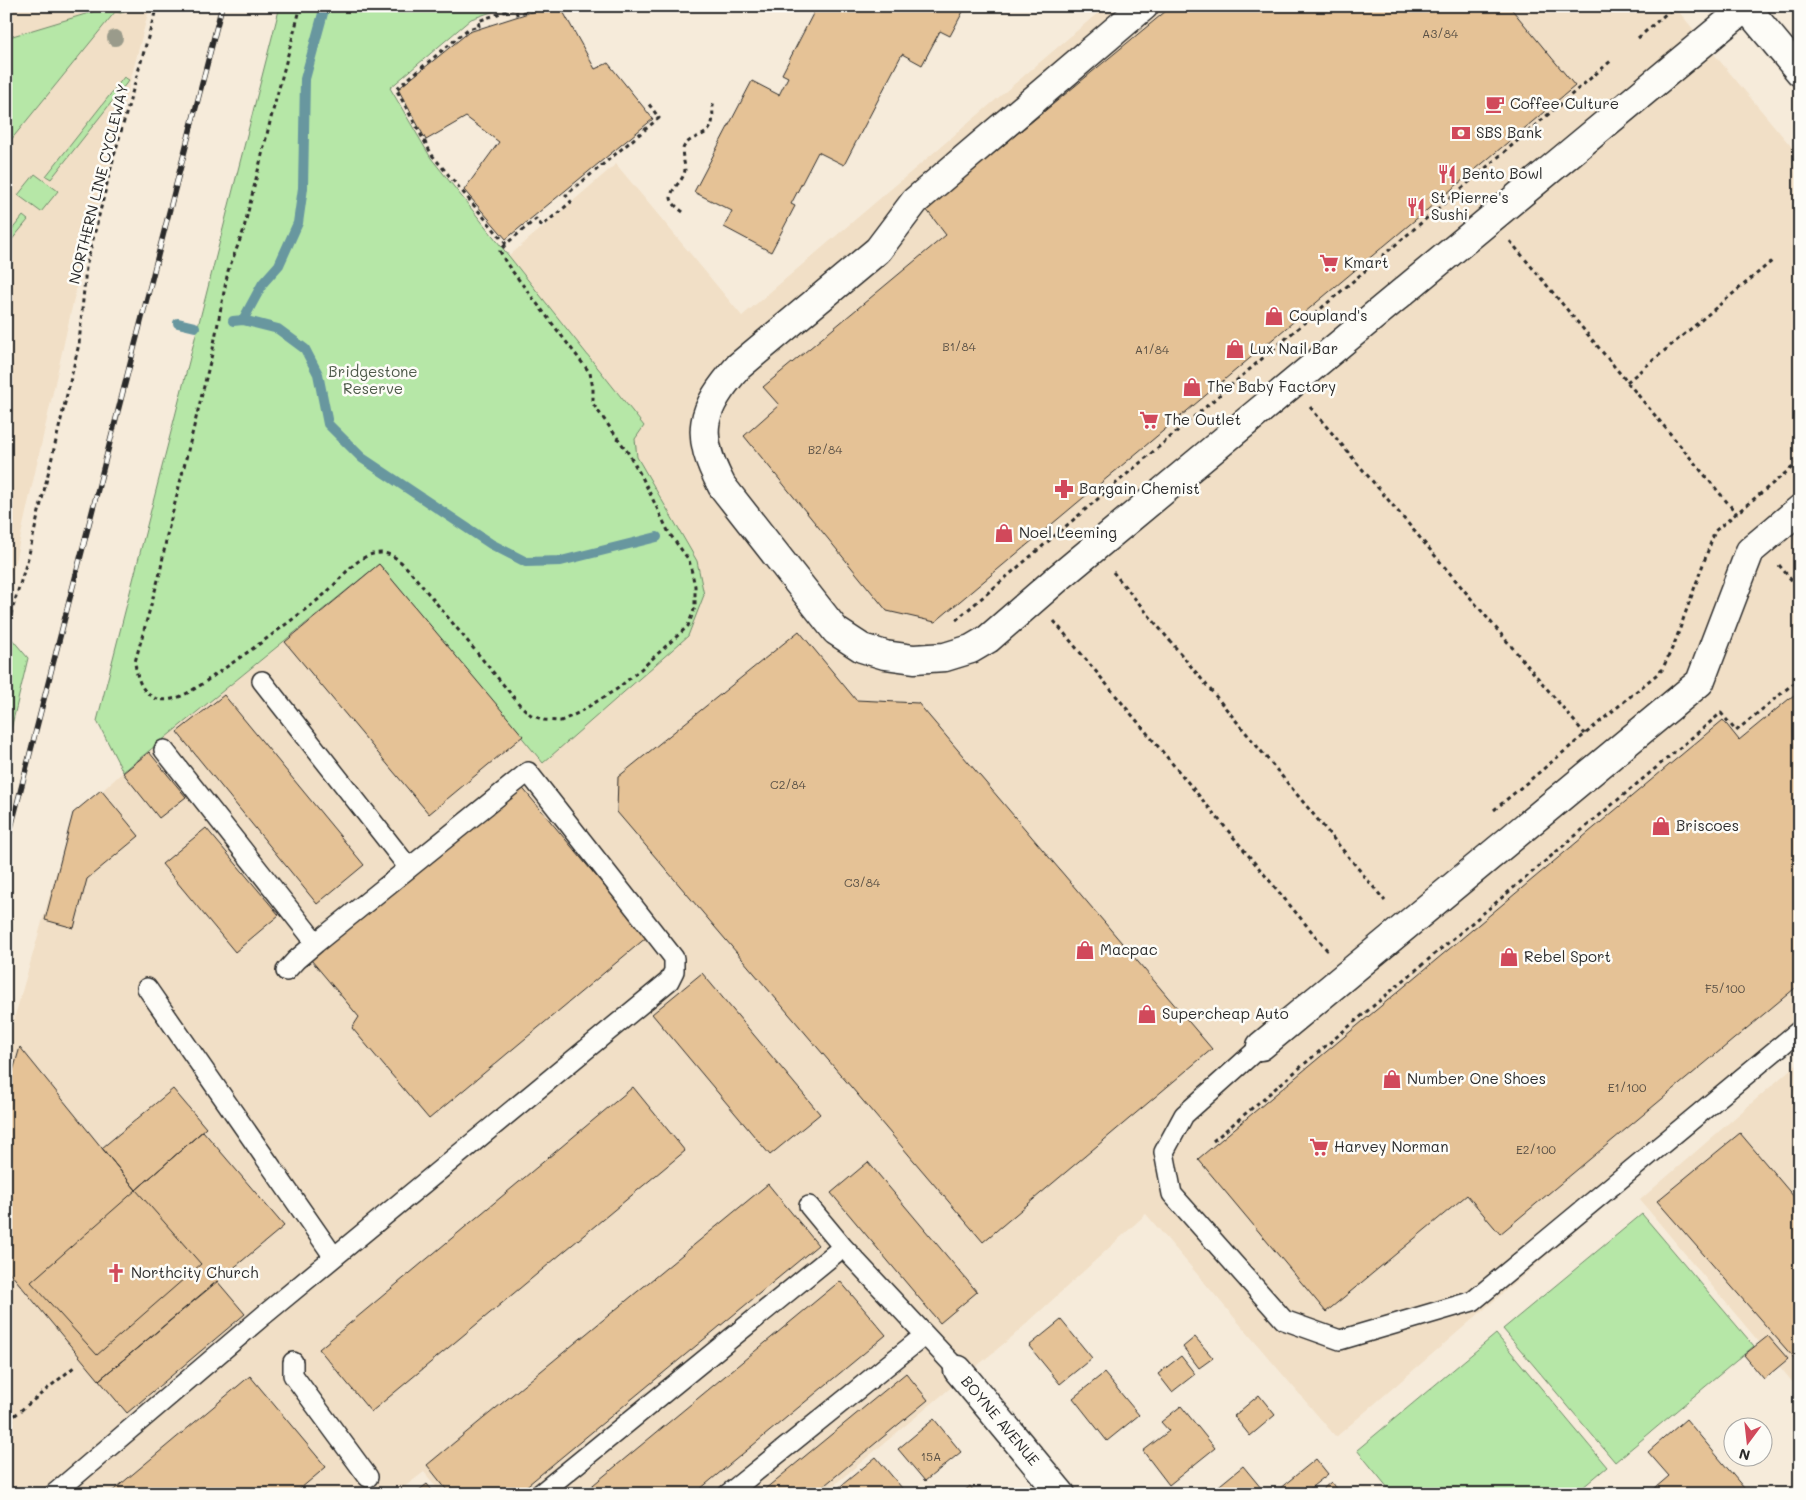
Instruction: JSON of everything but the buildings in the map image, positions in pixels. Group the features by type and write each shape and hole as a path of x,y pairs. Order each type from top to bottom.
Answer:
{"street":[{"path":"1144,6 915,202 878,250 739,366 721,386 712,403 704,424 706,449 710,464 722,486 836,631 862,648 885,655 914,659 945,657 971,649 988,639 1057,579 1746,7 1800,72"},
{"path":"1261,1046 1700,682 1750,551 1800,509"},
{"name":"BOYNE AVENUE","path":"958,1370 1061,1494"}],"lane":[{"path":"262,681 410,868"},
{"path":"164,750 316,943"},
{"path":"54,1494 334,1257 669,982 674,971 674,958 528,772 316,943 286,971"},
{"path":"147,988 334,1257"},
{"path":"1261,1046 1184,1115 1164,1152 1172,1194 1284,1320 1340,1340 1473,1301 1800,1030"},
{"path":"809,1206 843,1247 958,1370"},
{"path":"540,1494 843,1247"},
{"path":"728,1494 924,1335"},
{"path":"293,1362 293,1375 368,1477"}],"path":[{"name":"NORTHERN LINE CYCLEWAY","path":"6,630 28,558 79,344 86,267 114,156 157,6"},
{"path":"301,6 243,232 228,271 212,354 167,535 160,573 135,662 136,676 145,692 155,698 173,699 191,690 266,640 329,590 351,567 366,557 380,553 395,557 409,570 520,705 531,715 544,720 561,721 617,689 688,626 695,607 695,586 689,560 669,534 643,479 627,451 593,404 593,388 590,373 506,263 500,251 536,219 542,226 571,202 566,195 660,118 648,104"},
{"path":"506,244 432,155 396,89 468,29 479,26 478,21 515,8 517,14 541,6"},
{"path":"1638,38 1675,6"},
{"path":"952,624 1612,60"},
{"path":"683,212 674,205 671,197 672,192 684,175 683,149 686,143 710,129 713,119 714,101"},
{"path":"1516,235 1510,241 1737,514"},
{"path":"1627,382 1772,261"},
{"path":"1303,413 1317,401"},
{"path":"1310,407 1585,734"},
{"path":"1492,812 1662,670 1716,531 1800,461"},
{"path":"1777,562 1798,588"},
{"path":"1105,578 1120,566"},
{"path":"1113,572 1385,901 1378,906"},
{"path":"1061,615 1054,621 1327,950 1333,945"},
{"path":"1213,1141 1720,713 1736,731 1800,678"},
{"path":"6,1429 14,1416 74,1366"}],"shaded area":[{"path":"6,6 150,6 79,276 6,602"},
{"path":"1106,6 1674,6 1800,157 1800,1037 1336,1437 1146,1214 1013,1336 823,1494 442,1494 424,1472 395,1494 6,1494 6,1047 72,818 123,772 379,564 543,763 697,561 637,457 635,439 644,426 509,256 616,164 742,316"},
{"path":"1800,1061 1800,1391 1640,1200"}],"green space":[{"path":"112,6 126,6 121,13 115,12 6,146 6,38"},
{"name":"Bridgestone Reserve","path":"280,6 509,6 471,19 390,88 431,158 644,426 635,439 637,457 697,561 704,595 688,636 543,763 379,564 123,772 97,721"},
{"path":"124,77 129,80 51,179 46,176"},
{"path":"35,174 58,191 41,212 18,195"},
{"path":"23,216 28,220 6,247 6,237"},
{"path":"6,632 28,658 6,750"},
{"path":"1642,1214 1754,1346 1615,1462 1503,1329"},
{"path":"1496,1334 1607,1467 1575,1494 1393,1494 1357,1450"}],"waterway":[{"path":"243,320 263,283 279,265 298,223 303,188 305,79 325,6"},
{"path":"233,321 243,320 278,329 305,349 318,374 328,424 362,458 491,544 526,562 561,561 657,537"},
{"path":"178,323 195,327"}],"railway":[{"path":"6,847 222,6"}],"place":[{"name":"Coffee Culture","path":"1495,104"},
{"name":"SBS Bank","path":"1461,133"},
{"name":"Bento Bowl","path":"1447,174"},
{"name":"St Pierre's Sushi","path":"1416,207"},
{"name":"Kmart","path":"1329,263"},
{"name":"Coupland's","path":"1274,316"},
{"name":"Lux Nail Bar","path":"1235,349"},
{"name":"The Baby Factory","path":"1192,387"},
{"name":"The Outlet","path":"1149,420"},
{"name":"Bargain Chemist","path":"1064,489"},
{"name":"Noel Leeming","path":"1004,533"},
{"name":"Briscoes","path":"1661,826"},
{"name":"Macpac","path":"1085,950"},
{"name":"Rebel Sport","path":"1509,957"},
{"name":"Supercheap Auto","path":"1147,1014"},
{"name":"Number One Shoes","path":"1392,1079"},
{"name":"Harvey Norman","path":"1319,1147"},
{"name":"Northcity Church","path":"116,1273"}]}
